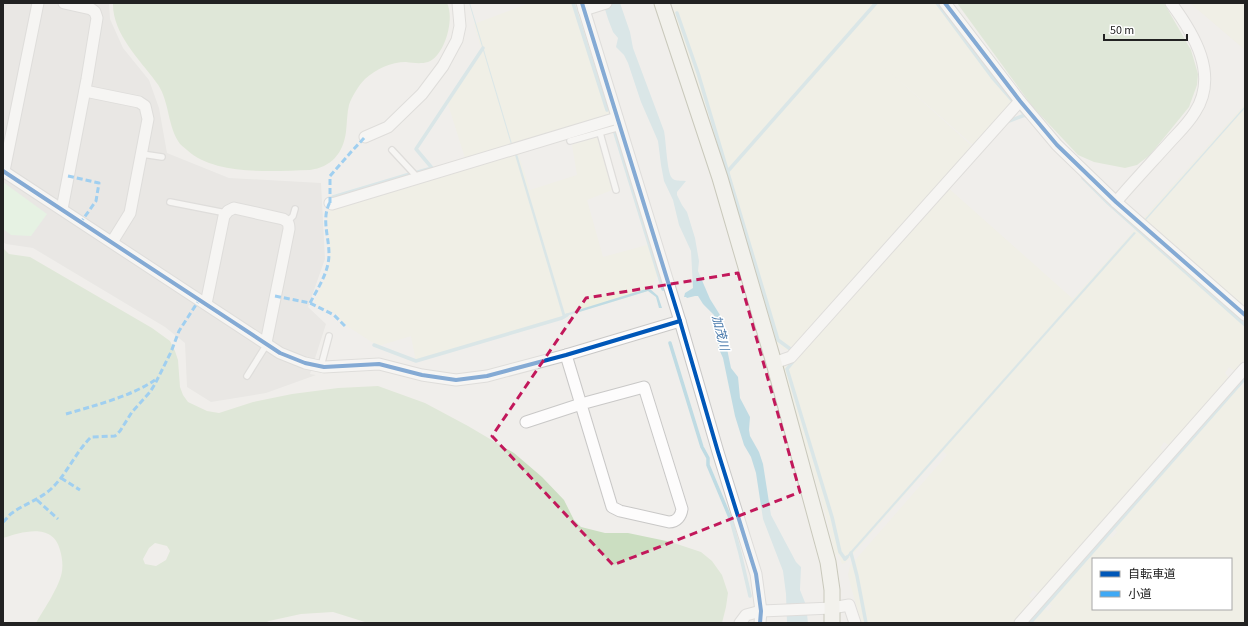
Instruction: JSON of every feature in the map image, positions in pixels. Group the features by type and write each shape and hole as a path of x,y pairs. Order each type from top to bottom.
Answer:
{"street":[{"path":"38,3 3,171 280,353 305,363 321,366 379,364 422,375 456,380 487,376 566,355 680,321"},
{"path":"62,209 85,91 97,18 95,12 91,9 64,3"},
{"path":"365,137 388,126 422,94 443,66 457,40 460,26 458,3"},
{"path":"606,3 586,7 618,122 756,574 760,623"},
{"path":"662,3 720,178 774,363 828,562 832,590 832,623"},
{"path":"946,3 1020,101 1057,145 1116,202 1245,315"},
{"path":"1116,202 1189,120 1198,107 1204,91 1204,66 1199,52 1190,30 1171,3"},
{"path":"85,91 139,102 145,106 148,119 130,213 112,242"},
{"path":"774,363 792,357 1020,101"},
{"path":"330,203 332,204 418,178 618,122"},
{"path":"206,304 224,216 226,213 234,208 283,219 289,224 289,229 267,344"},
{"path":"526,422 581,404 644,388 682,509 681,515 677,520 669,522 612,508 581,404 566,355"},
{"path":"1020,623 1245,368"},
{"path":"740,623 746,615 760,610 832,608 850,605 855,623"}],"lane":[{"path":"570,141 600,133 618,122"},
{"path":"600,133 616,190"},
{"path":"392,150 418,178"},
{"path":"142,154 162,157"},
{"path":"170,202 226,213"},
{"path":"287,222 293,216 295,209"},
{"path":"321,366 329,336"},
{"path":"247,376 267,344"}],"highlighted area":[{"path":"738,273 800,492 613,565 492,436 586,298"}],"shaded area":[{"path":"3,3 109,3 110,19 123,48 149,80 159,108 167,153 229,178 321,183 325,259 308,307 326,324 310,374 316,375 266,393 211,402 187,387 185,343 165,327 33,248 6,244 3,242"}],"green space":[{"path":"113,3 447,3 450,18 444,45 434,58 425,63 400,62 389,65 369,75 358,87 349,105 346,132 342,147 335,158 324,166 310,170 262,171 228,168 213,164 199,158 180,144 174,134 166,103 160,88 122,35 117,25"},
{"path":"530,3 576,3 611,115 466,161 447,101 481,48 474,24"},
{"path":"672,3 940,3 1012,99 1011,103 974,146 881,64 973,147 790,351 783,349 773,341 736,210 738,209 737,206 735,207 708,119 710,119 710,115 706,114 673,12 675,11"},
{"path":"957,3 1164,3 1191,50 1198,74 1197,85 1189,107 1150,155 1137,165 1125,168 1094,162 1078,155 1032,106"},
{"path":"1190,3 1245,3 1245,50"},
{"path":"1245,104 1245,312 1141,221"},
{"path":"597,137 612,190 587,200 603,257 651,244 659,273 648,291 416,362 411,336 378,346 347,326 335,314 314,303 325,278 330,257 327,217 329,208 517,150 530,190 577,175 572,145"},
{"path":"3,182 47,214 31,236 11,235 3,229"},
{"path":"946,186 1073,299 1137,227 1245,322 1245,360 1235,371 1229,367 1225,373 1229,378 1170,446 1164,442 1160,448 1164,452 1039,594 1033,590 1029,596 1034,600 1013,623 861,623 848,575 850,566 947,455 943,451 845,563 842,564 838,554 835,555 828,522 782,365"},
{"path":"3,248 9,254 30,257 152,328 170,341 178,360 180,387 188,402 207,411 219,413 253,402 292,394 338,388 378,386 425,403 514,453 542,477 564,500 574,520 581,527 605,533 628,533 671,542 701,552 712,561 722,575 728,593 722,623 368,623 333,612 301,614 265,623 36,623 61,577 62,558 60,550 56,541 51,535 44,532 36,531 19,533 3,538","holes":["155,543 167,546 170,551 166,560 156,566 145,564 143,559 149,548"]},
{"path":"1245,384 1245,623 1027,623 1041,607 1048,611 1052,606 1046,601 1106,533 1112,538 1117,532 1112,526 1172,459 1175,461 1180,455 1177,453 1237,385 1241,388"}],"water":[{"path":"470,3 512,144 511,144"},
{"name":"加茂川","path":"603,3 620,3 630,32 633,48 664,131 670,175 675,180 686,181 677,192 677,195 687,212 695,238 699,261 698,271 710,299 720,315 731,368 738,377 740,398 750,417 750,436 759,452 763,464 771,515 796,562 801,567 800,590 806,605 808,623 787,623 786,594 783,571 763,519 756,473 751,457 744,445 735,416 723,358 718,347 719,338 714,315 703,304 698,296 687,298 684,297 685,293 693,288 691,251 679,225 673,200 664,181 658,141 641,102 628,63 624,55 616,47 618,38 613,32"},
{"path":"1245,106 1245,108 1146,220 1145,219"},
{"path":"517,154 565,314 649,288 658,296 662,308 659,308 656,297 648,291 563,317 515,155"},
{"path":"1134,232 1136,233 845,561 843,560"}],"waterway":[{"path":"573,3 607,110"},
{"path":"728,171 876,3"},
{"path":"937,3 992,77 1026,116"},
{"path":"677,13 698,73 778,340 793,351"},
{"path":"418,172 432,168 416,149 483,48"},
{"path":"1009,121 1025,115"},
{"path":"615,133 663,289"},
{"path":"333,197 410,174"},
{"path":"1083,178 1108,203 1245,325"},
{"path":"374,345 416,361 562,318 567,315"},
{"path":"670,343 702,447 708,458 708,465 731,520 750,596"},
{"path":"795,359 787,369 832,517 840,552 845,559 847,557"},
{"path":"1030,623 1245,378"},
{"path":"851,553 866,623"}],"marked path":[{"path":"330,203 330,176 365,137"},
{"path":"68,176 99,183 96,201 81,222"},
{"path":"310,303 322,280 329,261 326,215 330,202"},
{"path":"275,296 310,303 334,315 345,326"},
{"path":"3,522 12,513 42,496 51,489 62,477 85,443 91,437 115,436 120,431 132,412 150,392 155,384 171,352 179,331 199,300"},
{"path":"66,414 124,396 146,386 155,380"},
{"path":"61,478 80,490"},
{"path":"37,500 58,519"}],"cycle path":[{"path":"582,3 756,574 761,611 760,623"},
{"path":"945,3 1020,101 1057,145 1116,202 1245,315"},
{"path":"3,171 280,353 305,363 324,367 379,364 422,375 456,380 487,376 566,355 680,321"}]}
